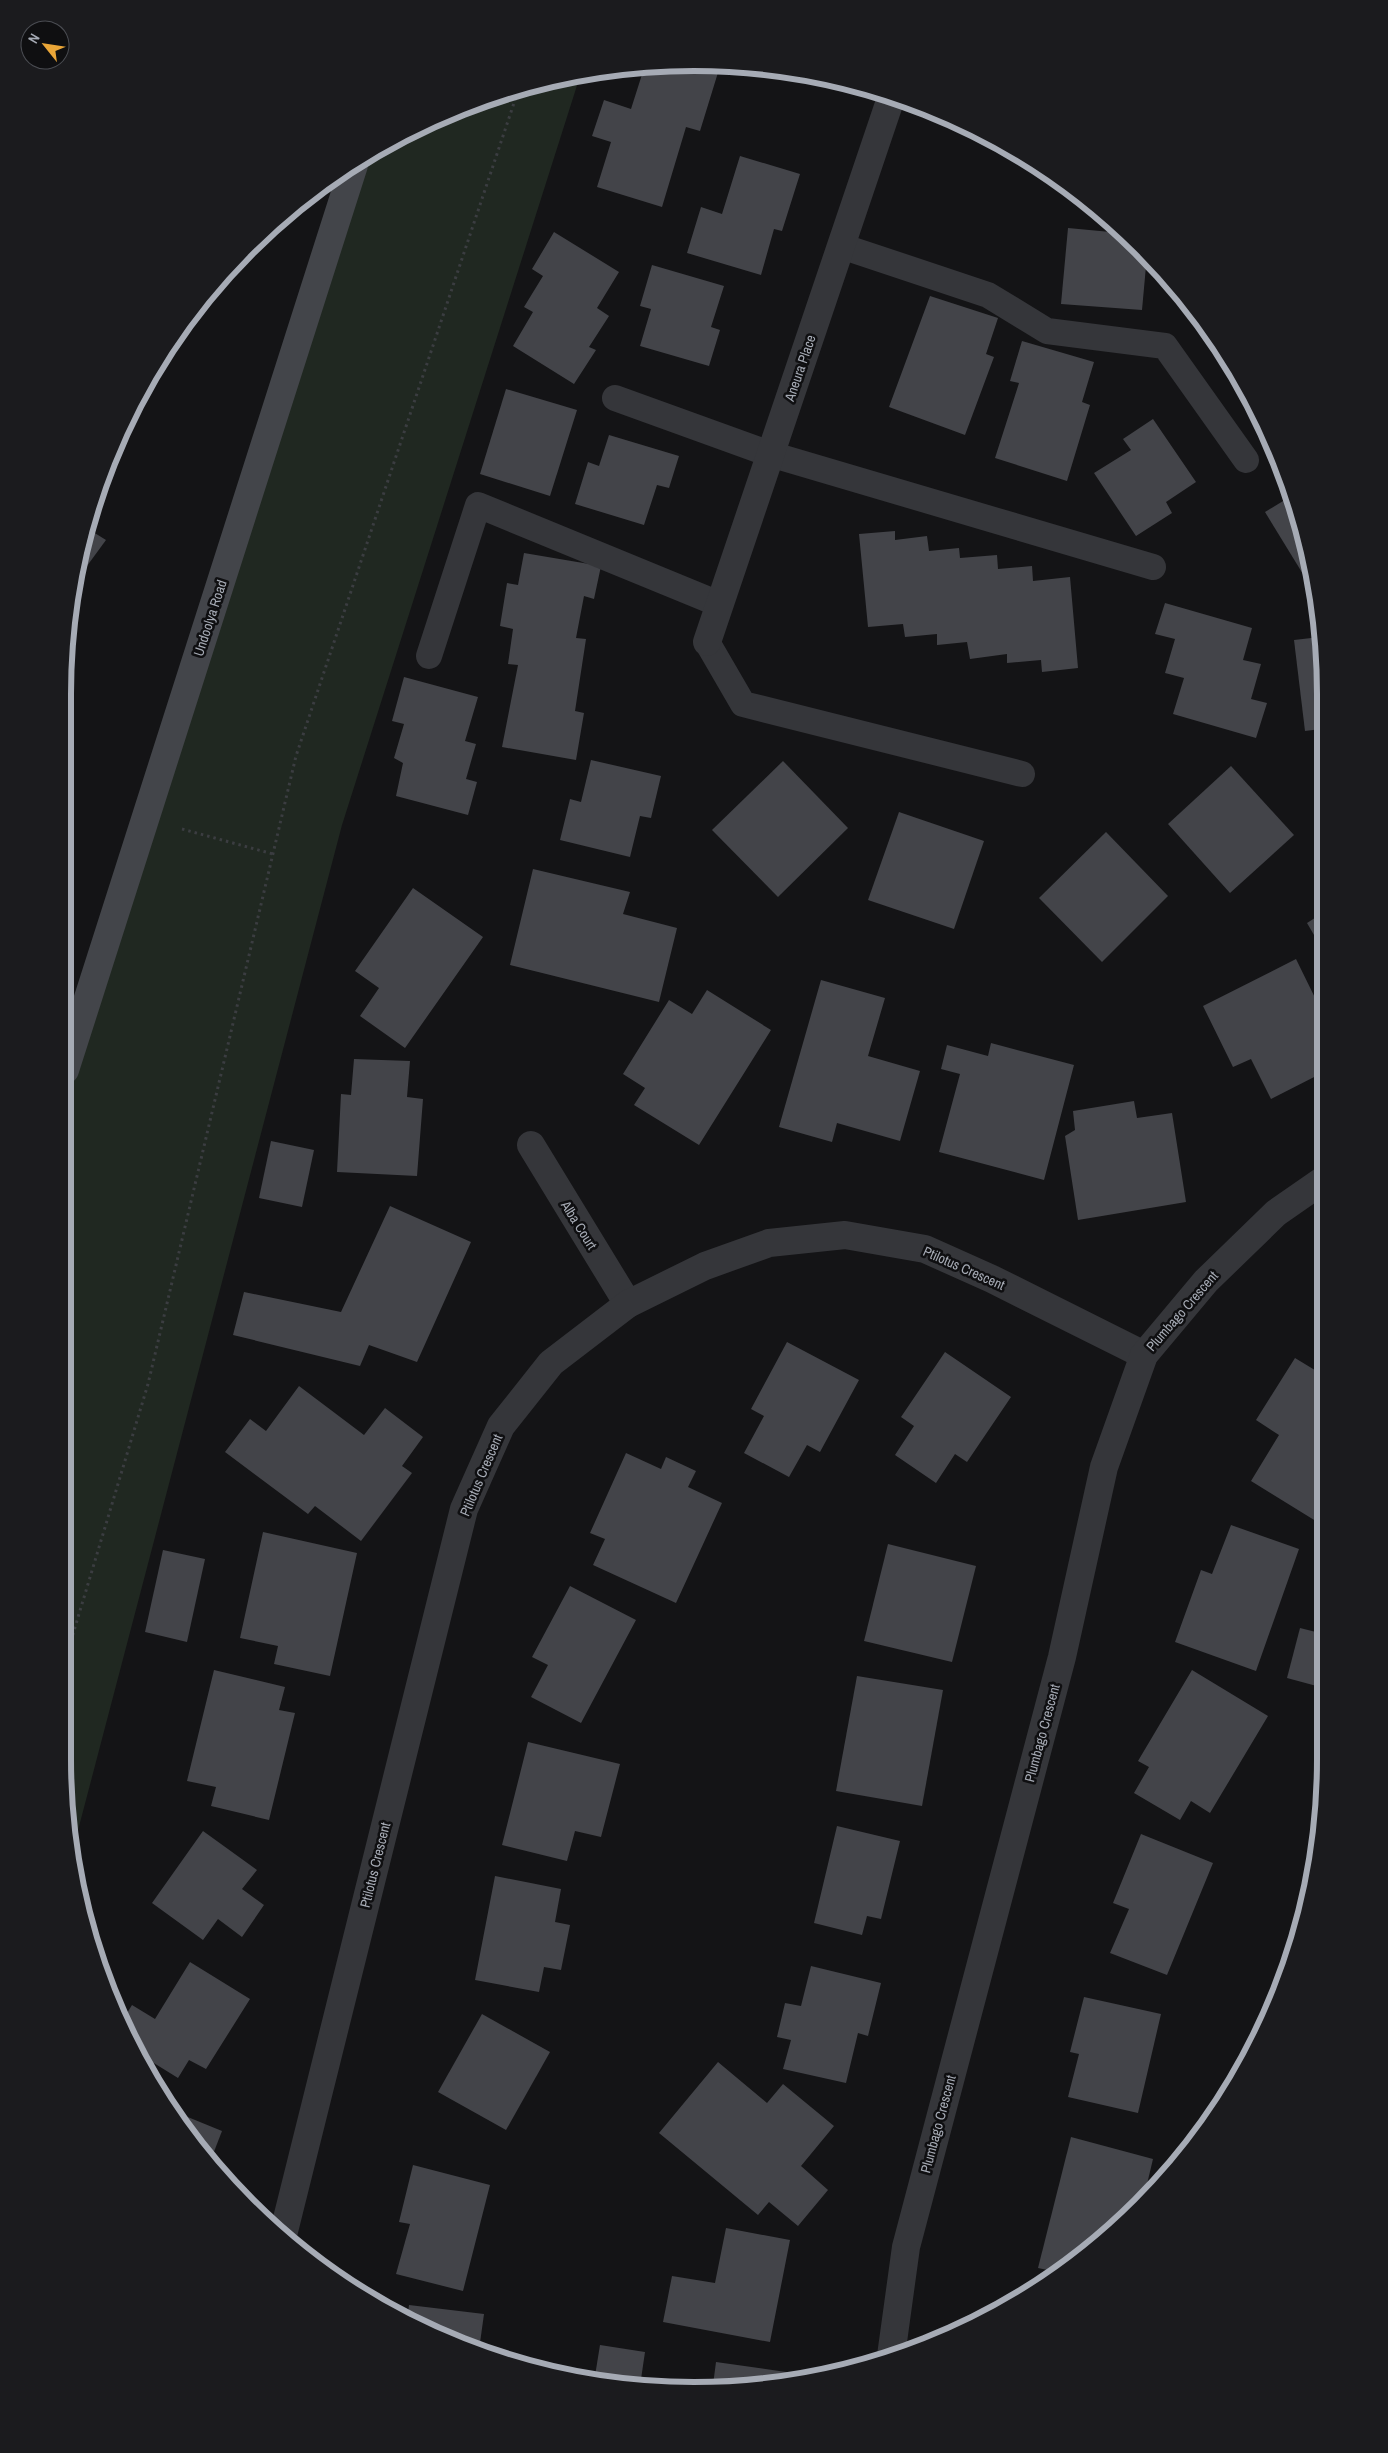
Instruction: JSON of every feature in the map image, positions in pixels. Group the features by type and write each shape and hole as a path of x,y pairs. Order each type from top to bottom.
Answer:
{"main road":[{"name":"Undoolya Road","path":"71,1051 351,174"}],"street":[{"name":"Aneura Place","path":"707,642 889,103"},
{"name":"Alba Court","path":"531,1145 628,1304"},
{"name":"Plumbago Crescent","path":"892,2350 906,2247 1062,1657 1104,1467 1144,1355 1220,1268 1276,1213 1317,1184"},
{"name":"Ptilotus Crescent","path":"285,2228 464,1509 501,1426 551,1363 628,1304 705,1266 769,1243 845,1235 925,1249 992,1279 1144,1355"}],"lane":[{"path":"842,246 988,295 1047,331 1165,346 1246,460"},
{"path":"615,398 770,454 1153,567"},
{"path":"430,656 478,505 719,604"},
{"path":"707,642 743,704 1022,774"}],"path":[{"path":"71,1641 148,1384 296,756 516,97"},
{"path":"146,819 273,854"}],"shaded area":[{"path":"578,82 342,825 77,1836 71,1759 71,1051 351,174 419,135 456,119 494,104 533,92"}],"building":[{"path":"694,71 718,72 700,131 686,127 662,207 597,187 611,142 592,136 604,100 631,109 642,74"},
{"path":"740,156 800,174 782,231 774,229 761,275 687,253 701,207 722,214"},
{"path":"1068,228 1111,232 1146,266 1142,310 1061,304"},
{"path":"554,232 619,272 597,308 609,316 589,347 596,350 574,384 513,346 533,312 524,307 543,276 532,269"},
{"path":"652,265 724,286 711,327 720,330 709,366 640,346 651,309 640,306"},
{"path":"930,296 998,318 986,354 994,357 965,435 889,407"},
{"path":"1022,341 1094,362 1082,402 1090,405 1067,481 995,458 1019,383 1010,381"},
{"path":"506,389 577,410 550,496 480,474"},
{"path":"1153,419 1196,482 1166,502 1172,513 1136,536 1094,473 1131,450 1123,439"},
{"path":"609,435 679,456 669,488 657,485 644,525 575,504 588,462 599,466"},
{"path":"1286,499 1296,533 1306,579 1265,512"},
{"path":"895,531 895,540 927,536 929,551 959,548 960,558 997,555 998,569 1032,566 1033,581 1070,577 1078,668 1042,672 1041,660 1007,663 1007,654 970,659 967,642 937,645 937,634 905,637 903,624 868,627 859,534"},
{"path":"92,532 106,540 84,571"},
{"path":"524,553 601,566 594,599 584,596 576,638 586,639 575,711 584,713 576,760 502,747 518,665 508,664 513,629 500,626 507,583 518,585"},
{"path":"1165,603 1252,628 1243,660 1261,664 1251,699 1267,703 1256,738 1173,714 1184,678 1165,673 1175,639 1155,634"},
{"path":"1313,638 1317,730 1305,731 1294,640"},
{"path":"404,677 478,697 465,741 476,744 466,779 477,782 468,815 396,796 403,763 394,758 404,724 392,721"},
{"path":"591,760 661,776 651,818 640,816 630,857 560,840 570,799 581,802"},
{"path":"783,761 848,828 778,897 712,830"},
{"path":"1231,766 1294,835 1230,893 1168,824"},
{"path":"899,812 984,841 954,929 868,900"},
{"path":"1106,832 1168,896 1102,962 1039,898"},
{"path":"533,869 630,892 623,914 677,928 659,1002 510,965"},
{"path":"413,888 483,937 405,1048 360,1016 379,988 355,971"},
{"path":"1317,917 1317,940 1307,923"},
{"path":"1296,959 1317,1002 1317,1076 1271,1099 1251,1059 1233,1067 1203,1006"},
{"path":"821,980 885,998 868,1056 920,1071 900,1141 837,1123 832,1142 779,1127"},
{"path":"707,990 771,1030 699,1145 634,1105 645,1088 623,1074 669,1000 692,1014"},
{"path":"991,1043 1074,1065 1044,1180 939,1152 960,1074 941,1069 947,1045 988,1056"},
{"path":"354,1059 410,1061 407,1097 423,1099 417,1176 337,1172 341,1094 351,1095"},
{"path":"1134,1101 1137,1118 1172,1113 1186,1202 1078,1220 1065,1136 1075,1130 1073,1111"},
{"path":"271,1141 314,1150 302,1207 259,1198"},
{"path":"390,1206 471,1242 417,1362 369,1345 360,1366 233,1335 244,1292 341,1312"},
{"path":"787,1342 859,1380 820,1452 807,1445 789,1477 744,1453 764,1416 751,1409"},
{"path":"945,1352 1011,1397 967,1462 955,1454 936,1483 895,1455 914,1426 901,1417"},
{"path":"1295,1358 1317,1371 1317,1522 1251,1481 1279,1435 1256,1420"},
{"path":"299,1386 364,1435 385,1408 423,1437 402,1466 412,1473 361,1541 315,1506 308,1514 225,1452 250,1419 266,1431"},
{"path":"626,1453 661,1469 666,1457 696,1471 688,1487 722,1503 676,1603 593,1565 605,1539 590,1533"},
{"path":"1231,1525 1299,1549 1256,1671 1175,1642 1201,1570 1212,1574"},
{"path":"263,1532 357,1553 330,1676 274,1664 278,1646 240,1638"},
{"path":"888,1544 976,1566 952,1662 864,1641"},
{"path":"163,1550 205,1559 187,1642 145,1632"},
{"path":"570,1586 636,1620 581,1723 531,1697 548,1665 532,1657"},
{"path":"1300,1628 1317,1632 1317,1686 1287,1678"},
{"path":"214,1670 285,1687 279,1710 295,1713 269,1820 211,1806 216,1787 187,1781"},
{"path":"1192,1670 1268,1716 1210,1813 1191,1801 1180,1820 1134,1793 1149,1767 1138,1761"},
{"path":"857,1676 943,1690 922,1806 836,1791"},
{"path":"528,1742 620,1764 601,1837 575,1831 567,1861 502,1845"},
{"path":"837,1826 900,1841 881,1919 867,1916 862,1935 814,1923"},
{"path":"203,1831 257,1870 242,1889 264,1905 242,1937 218,1919 203,1940 152,1903"},
{"path":"1141,1834 1213,1863 1167,1975 1110,1953 1129,1909 1113,1903"},
{"path":"495,1876 561,1889 555,1922 570,1925 561,1970 544,1967 539,1992 475,1980"},
{"path":"190,1962 250,1999 206,2069 189,2060 178,2078 150,2060 126,2014 132,2005 155,2019"},
{"path":"811,1966 881,1983 868,2036 858,2033 846,2083 783,2069 791,2040 777,2037 785,2003 801,2006"},
{"path":"1084,1997 1161,2014 1138,2113 1068,2097 1079,2054 1070,2052"},
{"path":"482,2014 550,2052 506,2130 438,2092"},
{"path":"718,2062 767,2103 783,2084 834,2126 801,2166 828,2190 798,2226 769,2202 758,2215 659,2133"},
{"path":"183,2115 222,2131 213,2154"},
{"path":"1071,2137 1153,2159 1147,2186 1105,2227 1049,2270 1038,2268"},
{"path":"413,2165 490,2185 463,2291 396,2274 410,2224 399,2222"},
{"path":"726,2228 790,2240 770,2342 663,2322 672,2276 715,2283"},
{"path":"409,2305 484,2314 480,2343 419,2318 408,2312"},
{"path":"600,2345 645,2352 641,2379 595,2373"},
{"path":"716,2362 793,2373 775,2376 714,2381"}]}
